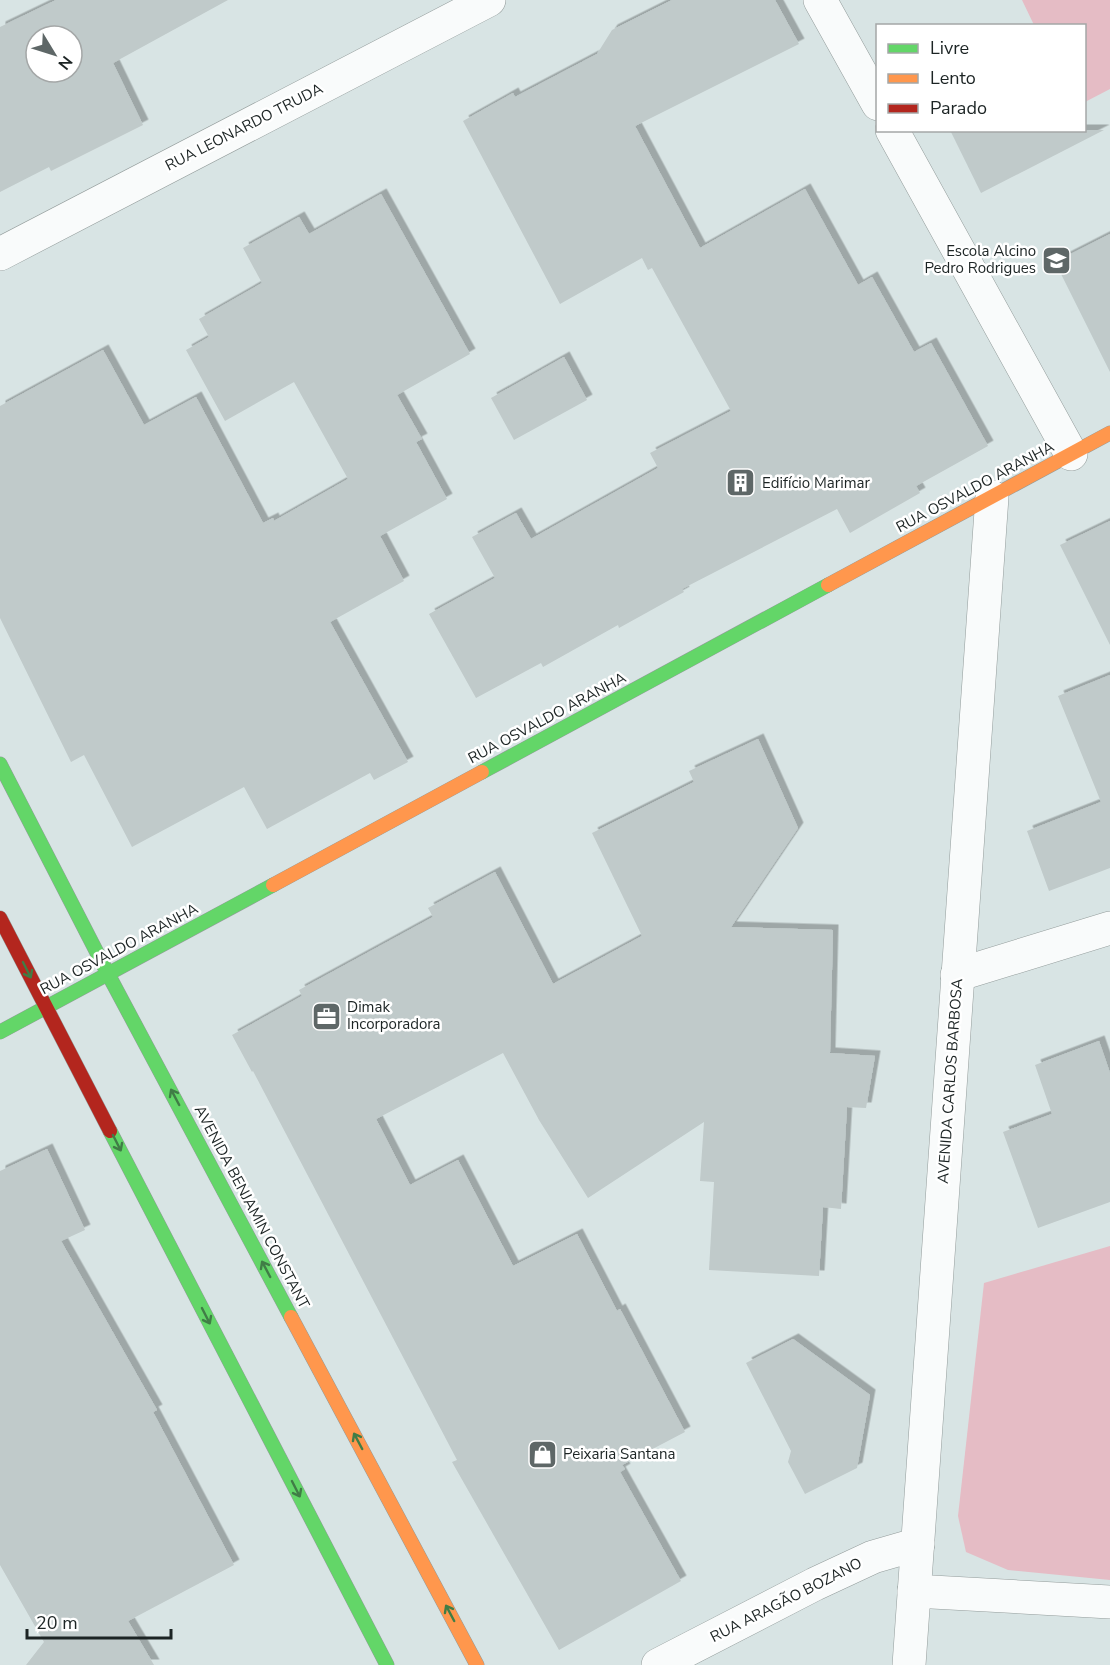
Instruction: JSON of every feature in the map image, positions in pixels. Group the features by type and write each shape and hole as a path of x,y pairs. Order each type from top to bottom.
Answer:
{"main road":[{"name":"RUA OSVALDO ARANHA","path":"0,1032 1110,433"},
{"name":"AVENIDA BENJAMIN CONSTANT","path":"0,764 108,974 477,1665"},
{"path":"0,918 387,1665"}],"street":[{"name":"RUA LEONARDO TRUDA","path":"0,254 489,0"},
{"path":"820,0 876,100"},
{"path":"893,132 1071,454"},
{"name":"AVENIDA CARLOS BARBOSA","path":"909,1665 992,497"},
{"path":"957,975 1110,928"},
{"name":"RUA ARAGÃO BOZANO","path":"658,1665 815,1584 873,1557 918,1544"},
{"path":"914,1591 1110,1602"}],"shaded area":[{"path":"1022,0 1110,0 1110,89 1086,101 1086,24 1034,24"},
{"path":"1110,1246 1110,1580 1008,1570 966,1552 958,1516 984,1283"}],"building":[{"path":"56,0 228,0 113,63 143,125 51,171 49,167 0,192 0,27"},
{"path":"672,0 775,0 799,44 635,126 700,248 805,189 858,285 872,277 914,352 931,343 988,446 916,486 920,493 850,533 837,509 682,589 684,592 619,628 618,625 543,667 541,663 476,698 429,614 495,578 472,537 516,513 531,539 658,468 650,453 731,411 652,268 648,270 642,258 560,304 463,121 513,93 515,97 597,54 612,30"},
{"path":"1104,130 981,193 951,132"},
{"path":"381,194 470,354 397,395 422,439 416,442 447,499 380,536 404,581 330,622 408,762 374,780 370,773 267,829 244,787 132,847 84,755 71,762 0,618 0,406 103,350 144,425 196,397 263,523 273,518 274,521 348,479 294,382 225,421 186,350 209,337 199,319 262,283 243,248 299,217 309,234"},
{"path":"1110,234 1110,372 1055,262"},
{"path":"564,357 587,400 514,440 491,398"},
{"path":"1110,521 1110,645 1060,545"},
{"path":"1110,675 1110,868 1049,891 1027,831 1101,802 1058,696"},
{"path":"758,739 798,828 731,927 833,930 830,1053 875,1056 866,1108 847,1107 841,1209 823,1207 819,1276 709,1270 714,1182 700,1181 704,1122 588,1198 539,1120 503,1053 376,1119 410,1185 458,1160 513,1266 577,1234 617,1311 620,1309 685,1432 622,1465 625,1469 620,1472 681,1581 559,1650 452,1462 457,1460 232,1035 302,996 299,990 433,917 428,908 495,872 553,984 642,936 592,833 694,782 689,771"},
{"path":"1099,1041 1110,1073 1110,1202 1038,1228 1003,1132 1052,1114 1035,1065"},
{"path":"47,1149 85,1230 61,1241 157,1410 153,1412 234,1565 128,1621 154,1665 26,1665 44,1642 0,1565 0,1171"},
{"path":"793,1339 870,1395 857,1468 805,1494 788,1462 791,1451 746,1363"}],"traffic: fast":[{"path":"482,772 828,585"},
{"path":"0,764 108,974 291,1317"},
{"path":"0,1032 273,885"},
{"path":"110,1131 387,1665"}],"traffic: slow":[{"path":"828,585 1110,433"},
{"path":"273,885 482,772"},
{"path":"291,1317 477,1665"}],"traffic: jam":[{"path":"0,918 110,1131"}],"place":[{"name":"Escola Alcino Pedro Rodrigues","path":"1057,260"},
{"name":"Edifício Marimar","path":"741,483"},
{"name":"Dimak Incorporadora","path":"326,1016"},
{"name":"Peixaria Santana","path":"542,1454"}]}
